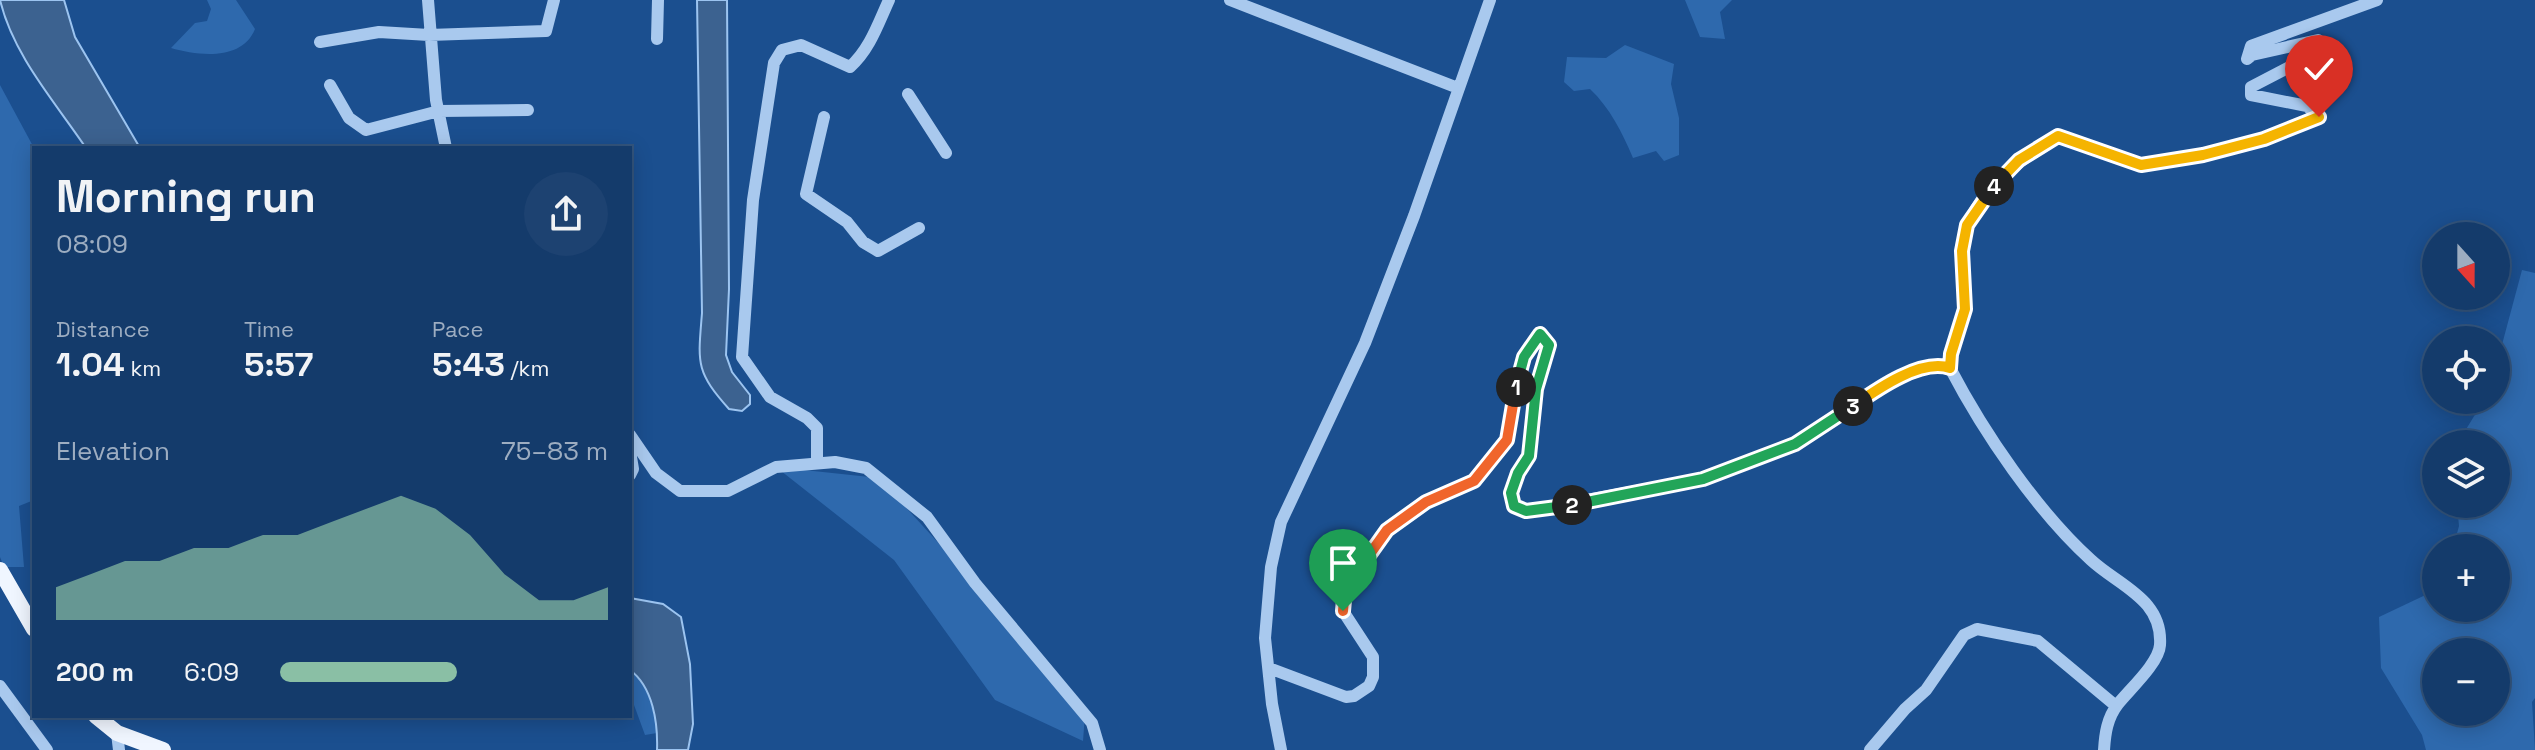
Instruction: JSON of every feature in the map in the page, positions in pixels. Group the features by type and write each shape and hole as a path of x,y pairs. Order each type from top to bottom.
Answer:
{"main road":[{"path":"0,570 32,626"},
{"path":"98,718 117,733 163,750"}],"street":[{"path":"428,0 429,35 446,146"},
{"path":"320,42 379,32 429,35 546,31 554,0"},
{"path":"657,39 658,0"},
{"path":"817,463 817,428 807,418 770,397 742,357 753,200 774,63 782,50 801,45 850,67 861,57 873,37 889,0"},
{"path":"1230,0 1458,88"},
{"path":"1281,750 1265,638 1267,602 1281,522 1365,343 1490,0"},
{"path":"2104,750 2106,728 2116,706 2138,682 2160,649 2158,623 2139,593 2091,561 2042,506 1968,403 1950,368 1951,354 1965,309 1962,251 1967,225 1999,178 2019,160 2058,136 2141,165 2203,155 2303,125 2319,117 2307,106 2251,95 2251,87 2326,48 2318,40 2252,55 2247,59 2251,46 2377,0"},
{"path":"330,85 349,118 366,130 439,111 528,110"},
{"path":"908,94 946,153"},
{"path":"824,117 806,194 847,222 863,242 878,251 919,228"},
{"path":"1269,668 1346,697 1354,696 1369,686 1373,677 1373,657 1343,611 1345,589 1387,530 1426,502 1474,481 1507,440 1524,357 1540,334 1549,345 1536,389 1529,456 1518,473 1511,493 1514,506 1526,511 1546,510 1703,479 1795,444 1889,382 1926,368 1941,365 1950,368"},
{"path":"632,438 656,473 680,491 728,491 776,467 835,462 866,468 927,517 975,583 1092,723 1100,750"},
{"path":"1870,750 1926,690 1964,635 1977,629 2038,641 2116,706"},
{"path":"0,686 47,750"},
{"path":"117,733 119,750"}],"shaded area":[{"path":"0,0 64,0 75,37 139,146 85,146 25,59"},
{"path":"207,0 236,0 255,29 249,39 240,47 219,54 171,48 195,23 207,21 211,9"},
{"path":"697,0 727,0 729,289 726,355 732,372 750,395 750,404 742,411 729,409 710,385 701,366"},
{"path":"1685,0 1732,0 1720,12 1725,39 1700,37"},
{"path":"1625,45 1674,64 1671,84 1679,118 1679,155 1664,161 1656,151 1633,158 1615,121 1597,96 1590,89 1574,91 1564,82 1567,57 1606,58"},
{"path":"0,85 33,146 32,501 19,506 24,567 4,567 0,557"},
{"path":"2522,270 2535,273 2535,698 2532,702 2535,750 2426,750 2422,735 2381,668 2379,617 2422,597 2422,622 2510,622 2510,534 2457,534 2458,518 2510,518 2510,430 2466,430 2475,414 2510,414 2510,326 2507,326"},
{"path":"776,467 879,478 975,583 1085,714 1083,741 995,700 894,560"},
{"path":"632,598 663,604 681,617 690,664 693,724 688,750 657,750 652,706 638,677 632,672"},
{"path":"632,672 646,690 652,707 657,733 645,735 632,699"}],"route":[{"path":"1343,611 1345,589 1387,530 1426,502 1474,481 1507,440 1524,357 1540,334 1549,345 1536,389 1529,456 1518,473 1511,493 1514,506 1526,511 1546,510 1703,479 1795,444 1889,382 1926,368 1941,365 1950,368 1951,354 1965,309 1962,251 1967,225 1999,178 2019,160 2058,136 2141,165 2203,155 2264,139 2319,117"}]}
